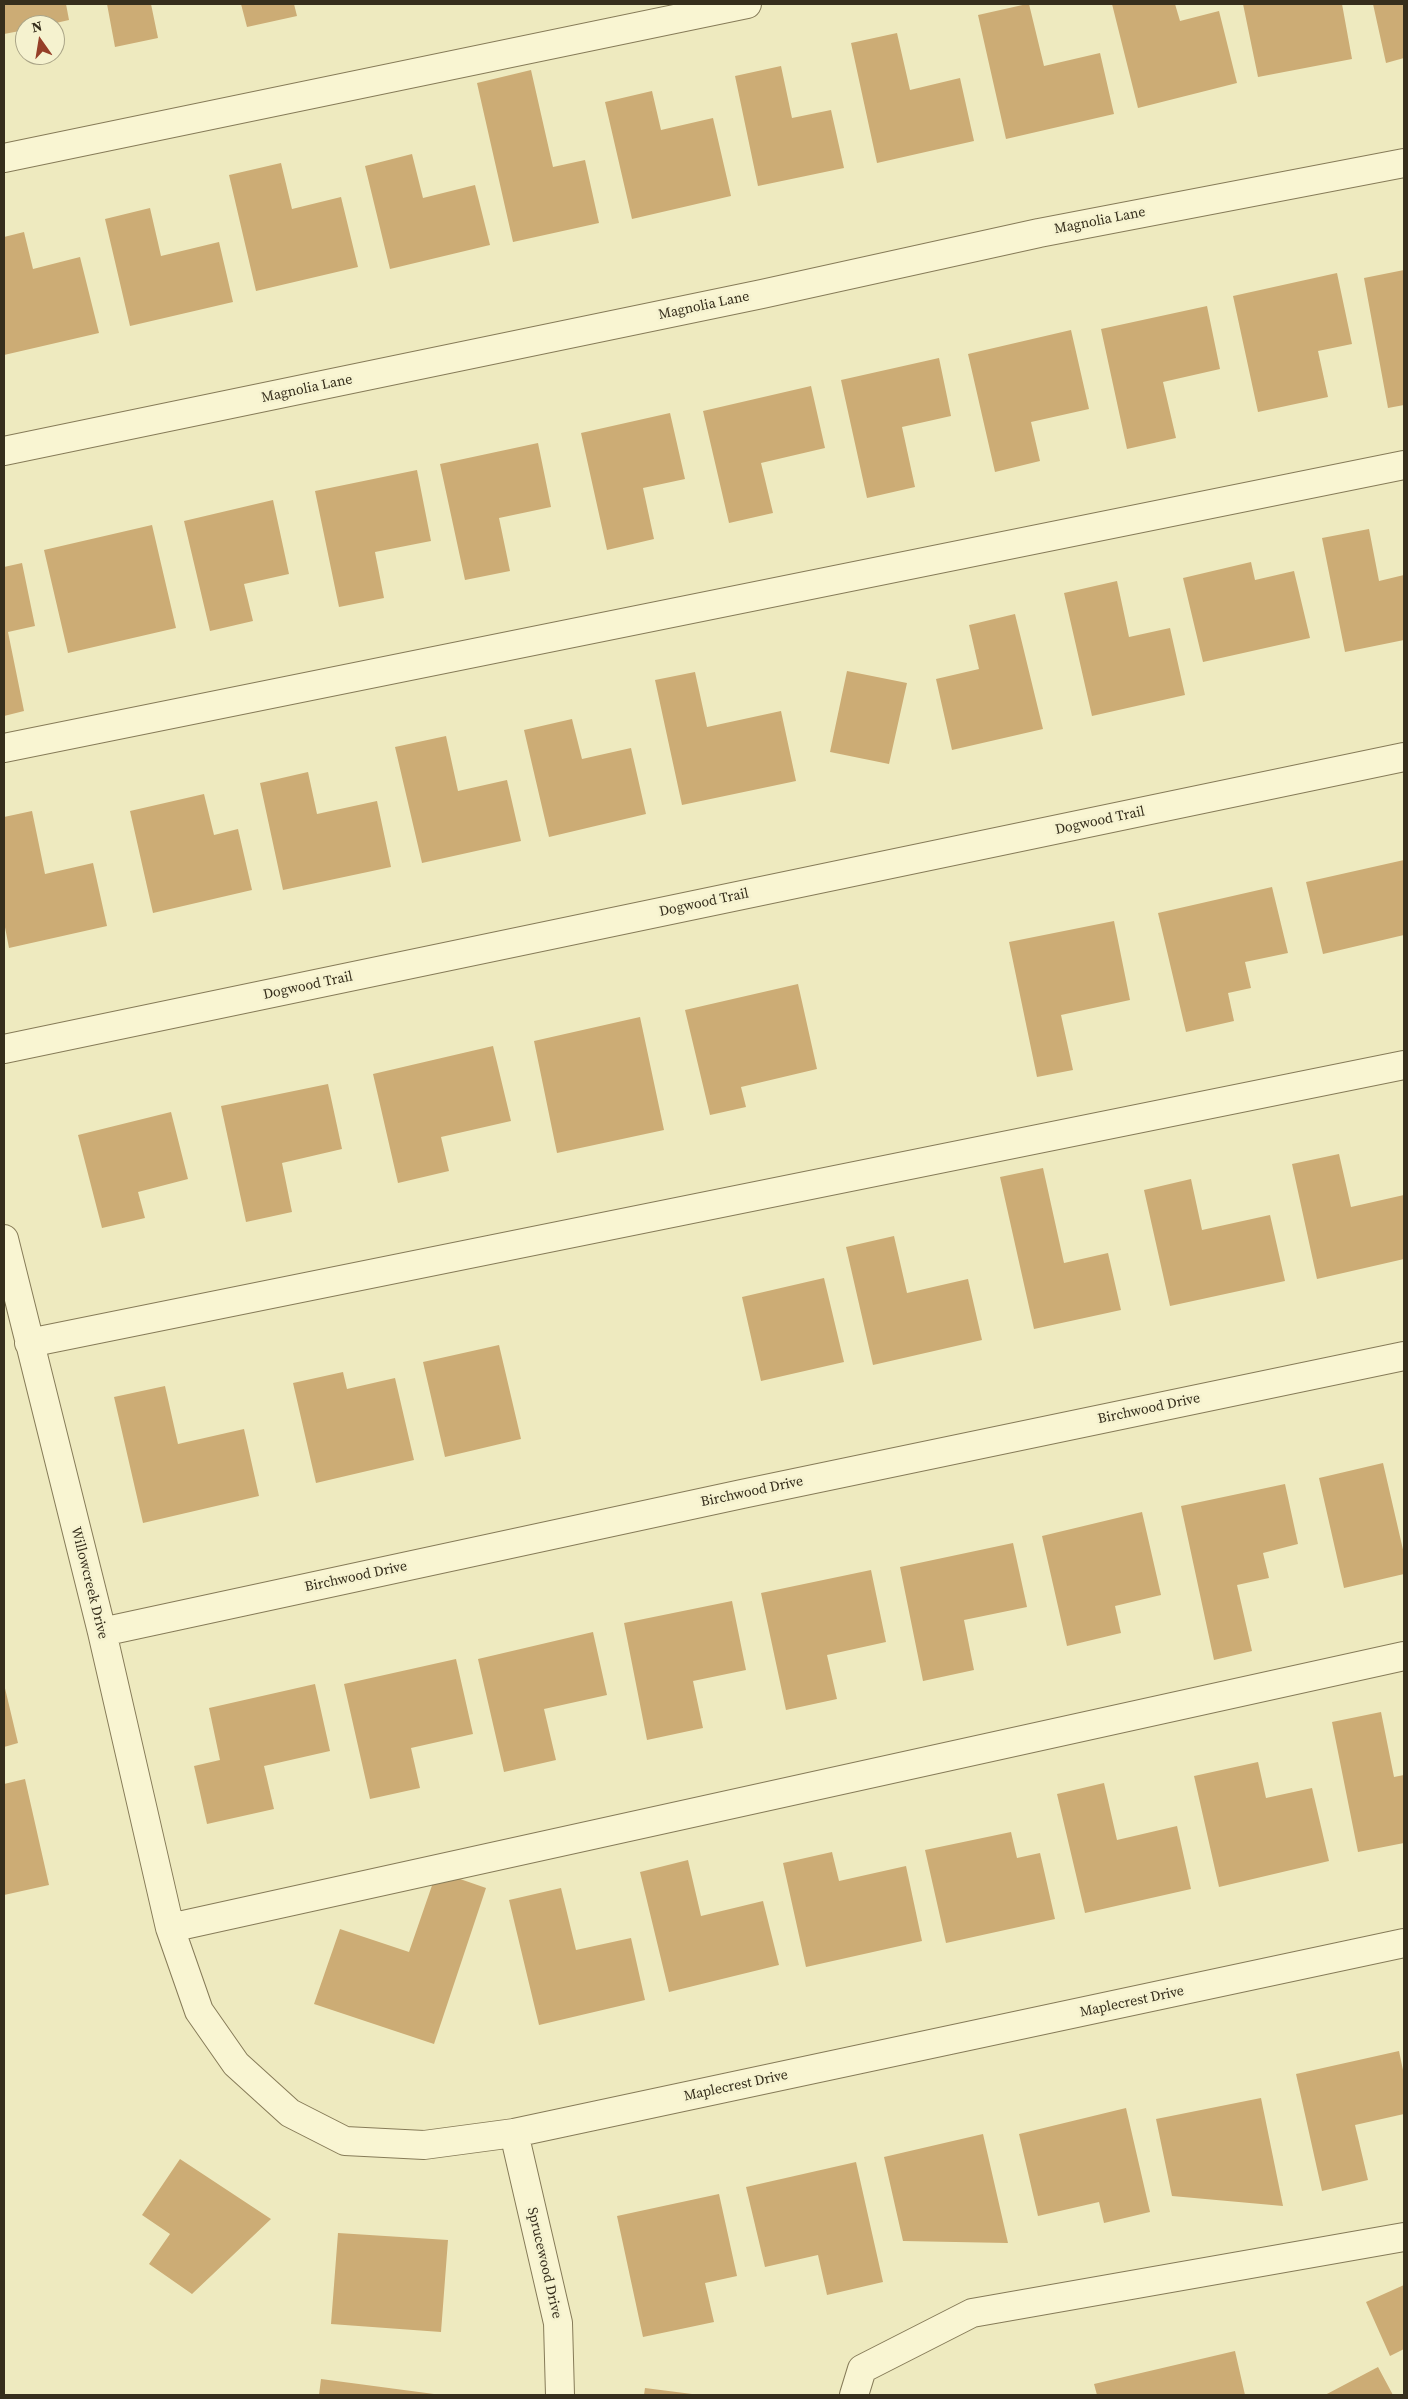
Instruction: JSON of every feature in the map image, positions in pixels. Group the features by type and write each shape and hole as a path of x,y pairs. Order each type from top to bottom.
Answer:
{"street":[{"path":"4,158 747,4"},
{"name":"Magnolia Lane","path":"4,451 752,296 1039,233 1404,163"},
{"path":"4,748 1404,464"},
{"name":"Dogwood Trail","path":"4,1049 1404,758"},
{"path":"30,1343 1404,1065"},
{"name":"Willowcreek Drive","path":"4,1239 102,1632 170,1928"},
{"name":"Birchwood Drive","path":"102,1632 742,1494 1404,1356"},
{"path":"170,1928 1404,1656"},
{"name":"Maplecrest Drive","path":"170,1928 200,2011 236,2064 290,2113 346,2141 424,2145 514,2134 1404,1943"},
{"name":"Sprucewood Drive","path":"514,2134 558,2323 560,2395"},
{"path":"854,2395 862,2369 972,2313 1404,2237"}],"building":[{"path":"4,4 66,4 69,20 65,21 65,15 15,15 15,32 4,34"},
{"path":"107,4 151,4 158,38 115,47"},
{"path":"241,4 294,4 297,16 247,27"},
{"path":"1029,4 1044,66 1100,53 1114,114 1006,139 978,15"},
{"path":"1112,4 1175,4 1180,21 1219,11 1237,83 1138,108"},
{"path":"1243,4 1342,4 1352,59 1258,77"},
{"path":"1373,4 1404,4 1404,58 1386,63"},
{"path":"897,33 910,90 960,78 974,141 877,163 851,43"},
{"path":"781,66 792,118 831,110 844,168 758,186 735,76"},
{"path":"531,70 553,167 585,160 599,223 513,242 477,83"},
{"path":"652,91 661,130 713,118 731,196 632,219 605,102"},
{"path":"412,154 423,198 475,185 490,245 390,269 365,166"},
{"path":"281,163 292,209 341,197 358,267 256,291 229,175"},
{"path":"150,208 161,256 219,242 233,302 130,326 105,219"},
{"path":"24,232 33,269 80,257 99,333 4,355 4,237"},
{"path":"1404,270 1404,405 1388,408 1364,278"},
{"path":"1337,273 1352,344 1318,351 1328,397 1258,412 1233,296"},
{"path":"1207,306 1220,369 1163,382 1176,438 1127,449 1101,329"},
{"path":"1071,330 1089,409 1031,422 1040,461 995,472 968,354"},
{"path":"939,358 951,416 902,427 915,487 867,498 841,380"},
{"path":"811,386 825,448 761,463 773,513 729,523 703,411"},
{"path":"670,413 685,479 643,488 654,539 607,550 581,433"},
{"path":"538,443 551,507 499,518 510,571 465,580 440,464"},
{"path":"417,470 431,541 375,552 384,598 339,607 315,491"},
{"path":"273,500 289,574 244,584 253,621 210,631 184,521"},
{"path":"152,525 176,628 68,653 44,550"},
{"path":"1369,529 1379,581 1404,575 1404,640 1345,652 1322,538"},
{"path":"1251,562 1255,580 1294,571 1310,638 1203,662 1183,578"},
{"path":"22,563 35,626 8,632 24,711 4,716 4,567"},
{"path":"1117,581 1129,637 1170,628 1185,695 1092,716 1064,593"},
{"path":"1015,614 1043,729 952,750 936,679 979,669 969,625"},
{"path":"847,671 907,683 889,764 830,752"},
{"path":"695,672 707,727 781,711 796,781 682,805 655,680"},
{"path":"572,719 582,759 631,748 646,814 549,837 524,730"},
{"path":"446,736 458,791 507,780 521,841 422,863 395,747"},
{"path":"308,772 317,814 377,801 391,867 283,890 260,783"},
{"path":"204,794 214,835 238,829 252,890 153,913 130,811"},
{"path":"32,811 45,874 93,863 107,926 9,948 4,922 4,817"},
{"path":"1404,860 1404,935 1323,954 1306,882"},
{"path":"1272,887 1288,953 1245,962 1251,988 1228,993 1234,1021 1186,1032 1158,913"},
{"path":"1114,921 1130,1000 1061,1015 1073,1070 1037,1077 1009,942"},
{"path":"798,984 817,1069 741,1087 746,1107 710,1115 685,1010"},
{"path":"640,1017 664,1130 557,1153 534,1041"},
{"path":"493,1046 511,1121 441,1137 449,1171 398,1183 373,1074"},
{"path":"328,1084 342,1149 282,1163 292,1212 246,1222 221,1106"},
{"path":"171,1112 188,1179 138,1192 145,1218 102,1228 78,1135"},
{"path":"1339,1154 1351,1207 1404,1195 1404,1259 1317,1279 1292,1164"},
{"path":"1043,1168 1064,1263 1108,1253 1121,1310 1034,1329 1000,1177"},
{"path":"1191,1179 1202,1230 1270,1215 1285,1281 1170,1306 1144,1190"},
{"path":"894,1236 907,1293 968,1279 982,1340 873,1365 846,1247"},
{"path":"824,1278 844,1362 761,1381 742,1297"},
{"path":"499,1345 521,1439 445,1457 423,1362"},
{"path":"343,1372 347,1389 395,1378 414,1460 316,1483 293,1383"},
{"path":"165,1386 178,1444 244,1429 259,1496 143,1523 114,1397"},
{"path":"1383,1463 1404,1554 1404,1574 1344,1588 1319,1478"},
{"path":"1285,1484 1298,1544 1263,1553 1269,1578 1237,1585 1252,1651 1214,1660 1181,1506"},
{"path":"1142,1512 1161,1595 1115,1606 1121,1633 1067,1646 1042,1536"},
{"path":"1013,1543 1027,1607 964,1620 974,1670 923,1681 900,1567"},
{"path":"871,1570 886,1642 827,1655 837,1699 786,1710 761,1593"},
{"path":"732,1601 746,1670 693,1681 703,1728 647,1740 624,1623"},
{"path":"593,1632 607,1695 544,1709 556,1760 504,1772 478,1659"},
{"path":"456,1659 473,1734 411,1748 420,1788 370,1799 344,1684"},
{"path":"4,1684 18,1743 4,1747"},
{"path":"315,1684 330,1751 264,1766 274,1809 207,1824 194,1766 220,1760 209,1708"},
{"path":"1381,1712 1394,1777 1404,1775 1404,1843 1358,1852 1332,1722"},
{"path":"1258,1762 1266,1798 1312,1788 1329,1861 1219,1887 1194,1776"},
{"path":"25,1779 49,1885 4,1895 4,1784"},
{"path":"1104,1783 1117,1840 1177,1826 1191,1889 1085,1913 1057,1794"},
{"path":"1011,1832 1017,1858 1040,1853 1055,1919 946,1943 925,1850"},
{"path":"832,1852 839,1881 906,1866 922,1941 806,1967 783,1863"},
{"path":"688,1860 701,1916 763,1901 779,1965 669,1992 640,1872"},
{"path":"437,1871 486,1888 434,2044 314,2004 340,1929 409,1952"},
{"path":"561,1888 576,1950 631,1938 645,2000 539,2025 509,1900"},
{"path":"1399,2051 1404,2075 1404,2114 1355,2125 1368,2180 1322,2191 1296,2074"},
{"path":"1261,2098 1283,2206 1172,2196 1156,2119"},
{"path":"1126,2108 1150,2212 1104,2223 1099,2202 1038,2216 1019,2134"},
{"path":"983,2134 1008,2243 903,2241 884,2157"},
{"path":"180,2159 271,2219 192,2294 149,2264 170,2234 142,2215"},
{"path":"856,2162 883,2282 827,2295 818,2255 765,2267 746,2187"},
{"path":"719,2194 737,2276 705,2283 714,2322 643,2337 617,2216"},
{"path":"338,2233 448,2240 441,2332 331,2324"},
{"path":"1404,2285 1404,2349 1390,2356 1366,2302"},
{"path":"1235,2351 1245,2395 1097,2395 1094,2384"},
{"path":"1378,2367 1393,2395 1325,2395"},
{"path":"321,2379 434,2394 434,2395 319,2395"},
{"path":"645,2388 692,2394 692,2395 644,2395"}]}
